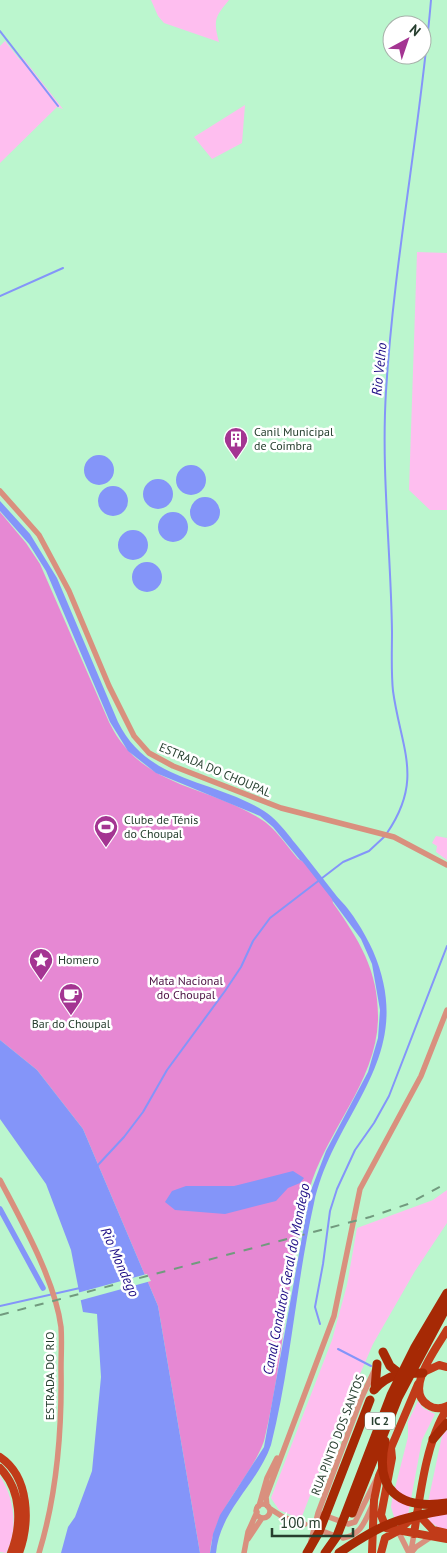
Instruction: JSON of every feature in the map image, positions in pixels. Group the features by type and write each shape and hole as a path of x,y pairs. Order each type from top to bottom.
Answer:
{"highway":[{"name":"IC 2","path":"325,1553 337,1536 392,1395 415,1347 447,1293"},
{"name":"IC 2","path":"331,1553 346,1529 390,1414 411,1369 447,1306"},
{"path":"383,1352 390,1366 399,1373"},
{"path":"307,1553 319,1532 374,1390 377,1364"},
{"path":"374,1390 390,1376 399,1373 423,1373"},
{"path":"390,1414 381,1466 390,1488 404,1500 415,1504 447,1503"},
{"path":"433,1438 447,1423"},
{"path":"339,1553 381,1526 414,1515 447,1510"}],"main road":[{"path":"372,1553 374,1500 378,1476 391,1448 408,1402 447,1330"},
{"path":"423,1373 434,1366 446,1366"},
{"path":"418,1384 420,1396 426,1404 439,1409 447,1408"},
{"path":"414,1534 433,1438 447,1408"},
{"path":"391,1448 392,1458 385,1502 386,1515 390,1526 398,1531 447,1539"},
{"path":"0,1457 14,1472 25,1506 26,1531 19,1553"},
{"path":"0,1468 8,1477 18,1506 17,1534 10,1553"},
{"path":"381,1553 385,1538 398,1531 417,1513"},
{"path":"417,1513 433,1530 447,1533"}],"street":[{"name":"ESTRADA DO CHOUPAL","path":"0,491 39,535 69,591 109,686 134,736 148,753 173,766 281,808 394,837 447,865"},
{"path":"244,1553 248,1541 265,1517 268,1507 266,1497 334,1316 360,1189 421,1076 447,1010"},
{"name":"ESTRADA DO RIO","path":"0,1180 30,1240 52,1292 60,1326 62,1402 54,1483 38,1553"},
{"name":"RUA PINTO DOS SANTOS","path":"307,1553 318,1513 361,1399 377,1364"},
{"path":"250,1553 248,1532 258,1509 267,1478 292,1427"},
{"name":"RUA PINTO DOS SANTOS","path":"318,1513 348,1524 355,1522 359,1517 367,1494 378,1476"},
{"path":"343,1538 356,1534 361,1530 374,1500"},
{"path":"258,1509 268,1507 283,1517 304,1524"},
{"path":"258,1509 265,1517 283,1517"},
{"path":"317,1529 362,1544 356,1534"},
{"path":"398,1531 410,1553"},
{"path":"410,1553 414,1534"},
{"path":"410,1553 431,1537"}],"shaded area":[{"path":"151,0 229,0 217,19 216,29 219,42 164,23 158,16"},
{"path":"5,41 20,60 23,58 63,109 57,107 0,163 0,46"},
{"path":"245,105 242,143 212,159 194,137"},
{"path":"417,252 447,253 447,510 430,510 409,490"},
{"path":"436,836 447,838 447,860 436,852 437,846 432,843"},
{"path":"447,1190 447,1223 415,1271 373,1344 331,1441 301,1519 279,1510 271,1498 332,1340 347,1285 357,1228 433,1200"},
{"path":"418,1401 423,1408 435,1414 422,1440 408,1515 395,1520 391,1507 392,1500 408,1437 408,1422"},
{"path":"447,1430 447,1530 439,1528 429,1521 428,1502 442,1436"},
{"path":"0,1476 9,1494 14,1524 13,1534 6,1553 0,1552"}],"green space":[{"name":"Mata Nacional do Choupal","path":"0,512 26,543 40,564 109,722 122,744 138,760 156,772 175,782 238,807 270,826 298,859 304,862 332,897 333,903 352,931 366,958 375,987 378,1020 375,1043 369,1065 360,1086 316,1169 309,1191 296,1252 271,1410 264,1441 258,1455 218,1522 210,1553 200,1553 158,1306 83,1129 37,1070 0,1040"}],"water":[{"path":"99,455 110,459 114,470 110,481 99,485 88,481 84,470 88,459"},
{"path":"191,465 197,466 205,474 205,486 197,494 191,495 185,494 177,486 176,480 177,474 185,466"},
{"path":"158,479 164,480 172,488 172,500 164,508 158,509 152,508 144,500 143,494 144,488 152,480"},
{"path":"113,486 124,490 128,501 124,512 113,516 102,512 98,501 102,490"},
{"path":"205,497 211,498 219,506 219,518 211,526 205,527 199,526 191,518 190,512 191,506 199,498"},
{"path":"0,501 30,534 57,578 118,722 131,742 146,757 164,769 244,800 264,811 282,827 302,851 306,860 304,862 300,860 273,827 260,816 156,773 128,751 110,722 46,571 29,544 0,511"},
{"path":"173,512 179,513 187,521 187,533 179,541 173,542 167,541 159,533 158,527 159,521 167,513"},
{"path":"133,530 144,534 148,545 144,556 133,560 122,556 118,545 122,534"},
{"path":"147,562 158,566 162,577 158,588 147,592 136,588 132,577 136,566"},
{"name":"Canal Condutor Geral do Mondego","path":"334,895 351,912 373,951 385,989 386,1022 380,1053 369,1082 324,1170 314,1203 302,1263 284,1385 271,1445 257,1473 231,1510 219,1538 216,1553 210,1553 213,1534 220,1515 264,1447 310,1193 326,1151 368,1072 378,1038 380,1010 372,964 361,939 332,900"},
{"name":"Rio Mondego","path":"0,1040 37,1070 83,1129 158,1306 200,1553 61,1553 68,1527 75,1517 92,1471 101,1377 97,1314 83,1312 71,1250 46,1184 0,1119"},
{"path":"293,1171 304,1178 300,1183 288,1188 276,1201 225,1214 175,1210 165,1202 172,1191 186,1186 234,1186"}],"pier":[{"path":"147,1274 151,1281 78,1301 77,1293"}],"waterway":[{"name":"Rio Velho","path":"387,833 398,814 405,796 407,764 392,684 392,632 385,452 386,391 395,293 431,0"},
{"path":"0,31 58,106"},
{"path":"0,296 63,268"},
{"path":"97,1166 124,1137 143,1112 167,1070 225,991 241,967 253,941 270,918 343,862 369,851 384,837"},
{"name":"Canal Condutor Geral do Mondego","path":"301,855 337,901"},
{"path":"320,1324 315,1307 330,1211 337,1189 355,1150 374,1123 389,1096 447,946"},
{"path":"0,1209 43,1288"},
{"path":"0,1306 80,1288"},
{"path":"338,1349 371,1366"}],"railway":[{"path":"0,1315 370,1217 408,1204 447,1183"}],"place":[{"name":"Canil Municipal de Coimbra","path":"236,460"},
{"name":"Clube de Ténis do Choupal","path":"106,848"},
{"name":"Homero","path":"41,981"},
{"name":"Bar do Choupal","path":"71,1016"}]}
